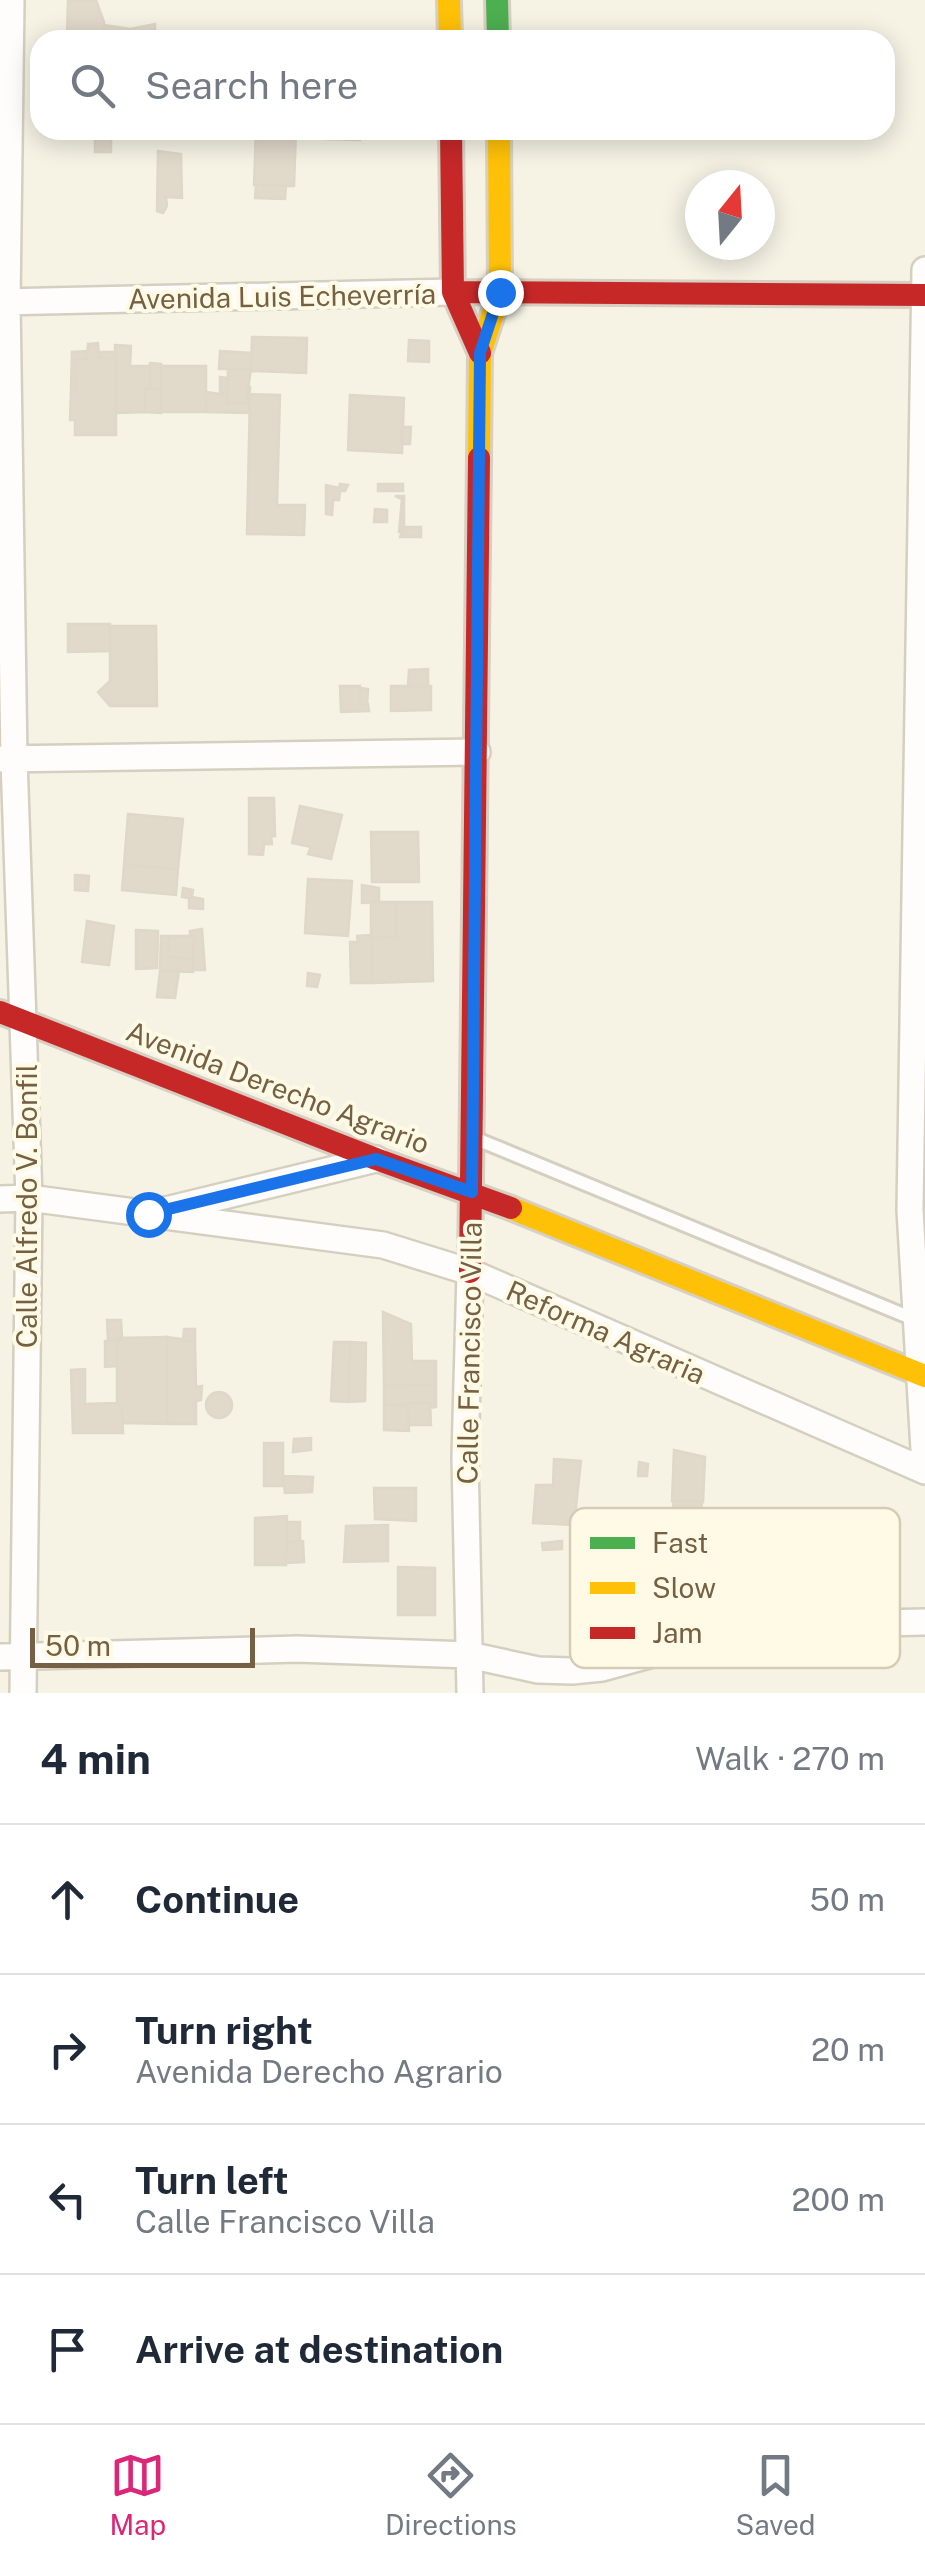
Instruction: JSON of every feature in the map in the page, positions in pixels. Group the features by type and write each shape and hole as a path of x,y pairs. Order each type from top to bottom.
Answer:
{"street":[{"name":"Calle Alfredo V. Bonfil","path":"12,0 4,302 7,759 24,1022 29,1198 11,1657 23,1693"},
{"path":"449,0 450,30"},
{"path":"497,0 498,30"},
{"name":"Calle Francisco Villa","path":"451,140 453,292 480,353"},
{"name":"Calle Francisco Villa","path":"470,1693 465,1457 472,1192 480,353 500,292 498,140"},
{"path":"925,270 916,1320 923,1375 925,1469"},
{"name":"Avenida Luis Echeverría","path":"4,302 453,292 925,295"},
{"path":"7,759 477,752"},
{"name":"Avenida Derecho Agrario","path":"0,1012 376,1159 472,1192 923,1375"},
{"path":"148,1214 376,1159"},
{"name":"Reforma Agraria","path":"0,1199 29,1198 384,1245 470,1272 925,1469"},
{"path":"900,1622 925,1622"},
{"path":"11,1657 297,1648 469,1655 538,1670 602,1668"}],"lane":[{"path":"472,1137 916,1320"}],"building":[{"path":"68,0 96,0 104,30 67,30"},
{"path":"155,24 155,30 104,30 104,25 130,29"},
{"path":"95,140 111,140 111,152 95,152"},
{"path":"256,140 296,140 294,186 254,185"},
{"path":"158,151 181,154 182,198 166,197 163,213 157,211"},
{"path":"256,185 286,185 285,199 255,198"},
{"path":"252,337 307,338 306,373 251,371"},
{"path":"409,340 429,341 429,362 408,361"},
{"path":"98,343 99,358 116,358 116,435 75,435 75,420 70,420 75,359 87,358 88,344"},
{"path":"115,345 131,346 130,366 150,366 145,412 116,413"},
{"path":"87,351 87,358 75,359 75,391 71,391 72,352"},
{"path":"220,351 251,353 251,369 219,369"},
{"path":"98,352 115,352 116,358 99,358"},
{"path":"150,363 161,364 161,389 150,389"},
{"path":"161,366 206,366 206,412 161,412"},
{"path":"228,369 251,369 246,403 227,403"},
{"path":"220,377 228,378 227,392 220,392"},
{"path":"247,387 249,413 206,412 206,392 227,395 227,403 246,403"},
{"path":"145,389 161,389 161,413 145,412"},
{"path":"250,394 280,395 277,505 305,505 304,535 247,534"},
{"path":"350,395 404,398 402,453 348,450"},
{"path":"402,427 411,427 410,444 401,444"},
{"path":"340,484 348,485 340,491 339,500 333,500 332,515 326,514 326,485 339,488"},
{"path":"378,484 403,484 403,491 378,491"},
{"path":"395,496 404,496 404,532 399,532 402,499"},
{"path":"375,509 387,510 387,522 374,522"},
{"path":"404,527 421,527 421,537 400,537"},
{"path":"68,624 110,624 110,651 68,652"},
{"path":"110,626 156,626 157,706 110,706 98,692 110,681"},
{"path":"428,669 428,687 408,686 409,670"},
{"path":"340,686 360,686 360,704 368,704 369,711 341,712"},
{"path":"391,686 431,686 431,710 391,711"},
{"path":"360,688 368,689 367,705 360,704"},
{"path":"249,798 274,798 275,836 271,836 272,844 264,844 263,855 249,854"},
{"path":"300,806 342,815 331,859 308,854 311,847 292,843"},
{"path":"128,814 183,819 178,869 124,865"},
{"path":"371,832 418,832 419,882 372,882"},
{"path":"124,865 178,869 176,895 122,890"},
{"path":"75,875 89,876 88,891 75,890"},
{"path":"308,879 352,881 348,936 305,933"},
{"path":"362,885 379,888 379,902 362,903"},
{"path":"183,888 193,890 192,897 203,899 203,909 189,908 189,898 182,897"},
{"path":"371,902 396,902 396,937 371,938"},
{"path":"396,902 432,902 433,981 373,983 371,938 396,937"},
{"path":"87,921 114,926 109,965 82,962"},
{"path":"202,929 205,970 193,970 194,936 190,936 190,931"},
{"path":"136,930 158,931 157,968 136,969"},
{"path":"371,935 373,983 351,983 350,942 358,942 357,936"},
{"path":"161,936 169,936 168,957 193,959 193,972 160,971"},
{"path":"169,936 194,936 193,959 168,957"},
{"path":"160,971 179,971 175,998 157,997"},
{"path":"308,973 320,975 317,987 307,986"},
{"path":"383,1312 411,1324 412,1361 436,1361 436,1385 384,1386"},
{"path":"107,1320 121,1320 122,1338 108,1341"},
{"path":"184,1329 195,1329 195,1341 183,1341"},
{"path":"167,1337 167,1424 123,1423 122,1409 117,1403 117,1338"},
{"path":"167,1337 195,1341 196,1387 202,1386 201,1400 196,1401 196,1424 167,1424"},
{"path":"105,1341 117,1341 117,1366 105,1367"},
{"path":"334,1342 350,1342 349,1402 331,1401"},
{"path":"350,1342 366,1343 365,1401 349,1402"},
{"path":"85,1369 85,1404 117,1403 122,1409 123,1433 73,1433 71,1370"},
{"path":"436,1385 436,1407 430,1408 430,1403 384,1405 384,1386"},
{"path":"219,1392 228,1396 232,1405 228,1414 219,1418 210,1414 206,1405 210,1396"},
{"path":"408,1403 430,1403 431,1425 408,1425"},
{"path":"384,1405 408,1406 409,1431 384,1430"},
{"path":"311,1438 311,1450 293,1452 294,1439"},
{"path":"264,1443 283,1443 283,1486 264,1486"},
{"path":"674,1450 705,1457 703,1502 672,1501"},
{"path":"554,1459 581,1461 570,1525 533,1523 536,1485 553,1485"},
{"path":"639,1462 648,1464 647,1476 638,1476"},
{"path":"283,1476 313,1477 312,1492 285,1493"},
{"path":"374,1488 416,1488 416,1521 375,1519"},
{"path":"673,1501 702,1501 701,1508 674,1508"},
{"path":"287,1516 286,1565 255,1565 255,1518"},
{"path":"287,1522 300,1522 300,1541 287,1542"},
{"path":"388,1525 388,1561 344,1562 346,1526"},
{"path":"303,1541 304,1562 286,1563 287,1542"},
{"path":"562,1541 562,1549 543,1550 542,1543"},
{"path":"398,1567 435,1568 435,1615 398,1615"}],"traffic: fast":[{"path":"497,0 498,30"}],"traffic: slow":[{"path":"449,0 450,30"},
{"path":"479,458 480,353 500,292 499,140"},
{"path":"511,1208 925,1376"}],"traffic: jam":[{"path":"451,140 453,292 480,353"},
{"path":"453,292 925,295"},
{"path":"470,1272 479,458"},
{"path":"0,1012 511,1208"}],"route":[{"path":"148,1214 376,1159 472,1192 480,353 500,292"}]}
